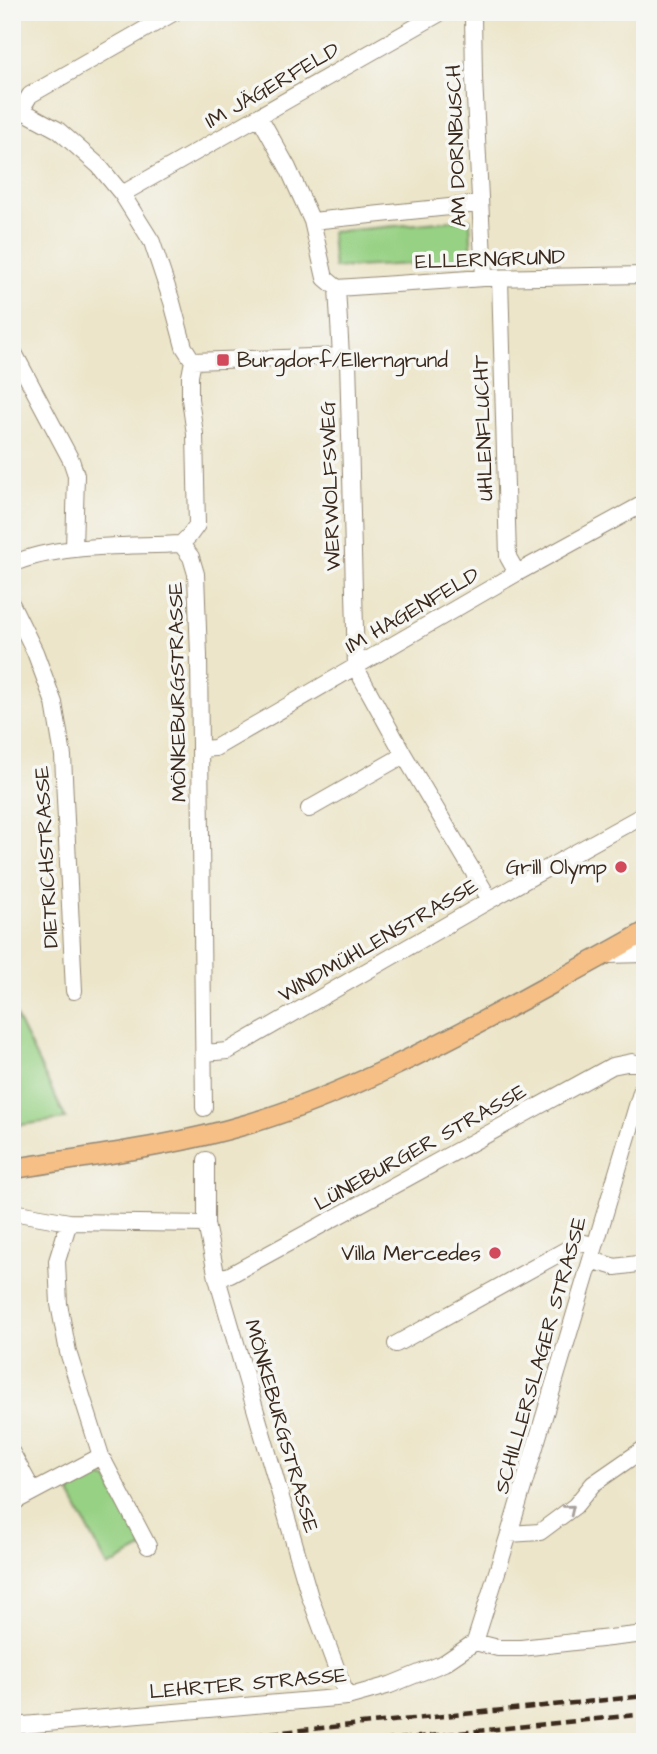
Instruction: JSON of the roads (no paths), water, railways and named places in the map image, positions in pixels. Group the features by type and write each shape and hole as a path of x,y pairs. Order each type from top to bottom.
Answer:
{"main road":[{"path":"12,1169 207,1135 288,1111 348,1087 460,1034 645,932"}],"street":[{"path":"12,564 48,552 181,544 197,525 195,433 190,399 193,361 184,347 152,242 122,194 99,166 58,130 17,107 30,95 175,12"},
{"name":"IM JÄGERFELD","path":"122,194 442,12"},
{"name":"AM DORNBUSCH","path":"471,12 480,204 492,279"},
{"name":"WERWOLFSWEG","path":"259,116 312,221 325,278 337,288 341,356 348,359 356,668"},
{"path":"312,221 480,204"},
{"name":"ELLERNGRUND","path":"337,288 492,279 645,275"},
{"name":"UHLENFLUCHT","path":"492,279 508,558 517,573"},
{"path":"12,349 71,460 76,475 74,549"},
{"path":"193,361 341,356"},
{"name":"IM HAGENFELD","path":"200,749 215,748 517,573 645,503"},
{"name":"MÖNKEBURGSTRASSE","path":"181,544 191,557 196,574 204,1108"},
{"name":"DIETRICHSTRASSE","path":"12,605 35,652 54,703 63,756 74,991"},
{"path":"356,668 490,900"},
{"path":"309,809 404,755"},
{"name":"WINDMÜHLENSTRASSE","path":"204,1053 228,1051 645,814"},
{"path":"603,956 645,954"},
{"name":"LÜNEBURGER STRASSE","path":"217,1278 230,1275 612,1066 632,1062 645,1066"},
{"name":"SCHILLERSLAGER STRASSE","path":"475,1642 645,1079"},
{"name":"MÖNKEBURGSTRASSE","path":"206,1160 206,1224 217,1278 310,1597 347,1697"},
{"path":"12,1214 69,1222 206,1224"},
{"path":"69,1222 57,1261 59,1304 68,1352 101,1456 148,1546"},
{"path":"396,1344 580,1242 615,1267 645,1262"},
{"path":"509,1535 540,1532 575,1506 593,1484 645,1448"},
{"path":"12,1452 33,1492"},
{"path":"12,1503 101,1456"},
{"path":"475,1642 498,1648 521,1648 645,1634"},
{"name":"LEHRTER STRASSE","path":"12,1726 347,1697 390,1685 443,1663 475,1642"}],"railway":[{"path":"180,1742 645,1696"},
{"path":"370,1742 645,1714"}],"place":[{"name":"Burgdorf/Ellerngrund","path":"223,360"},
{"name":"Grill Olymp","path":"621,867"},
{"name":"Villa Mercedes","path":"495,1253"}]}
